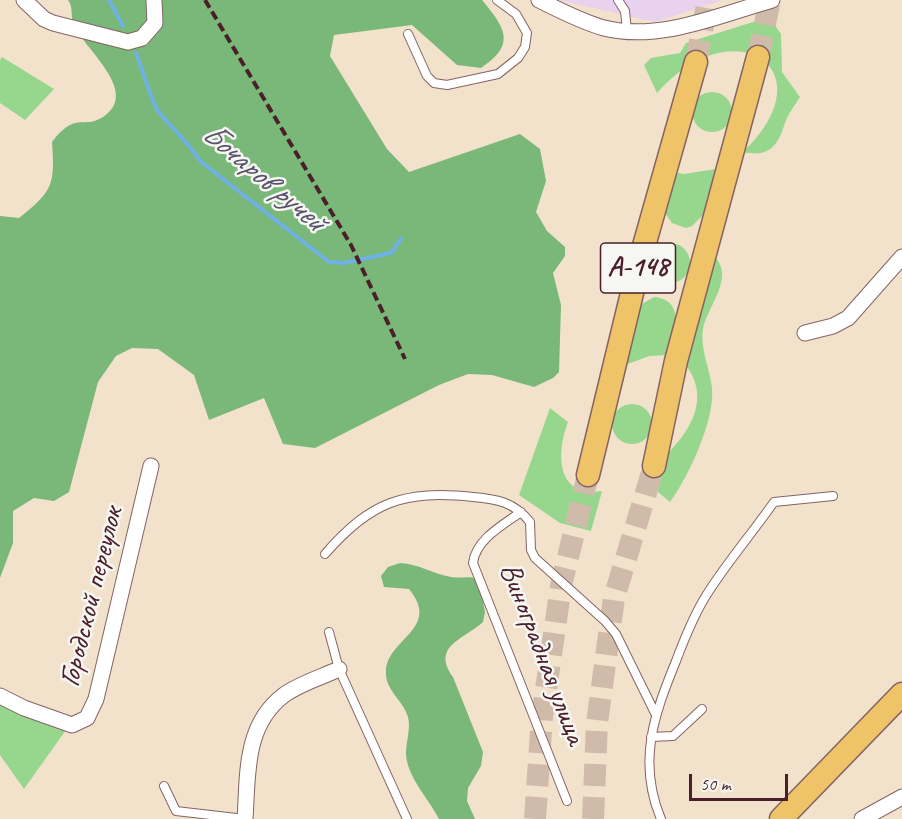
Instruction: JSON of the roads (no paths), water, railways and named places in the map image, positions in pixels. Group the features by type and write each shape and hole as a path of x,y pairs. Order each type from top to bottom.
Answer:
{"main road":[{"name":"А-148","path":"654,466 702,260 758,57"},
{"name":"А-148","path":"588,476 643,249 696,62"},
{"path":"781,819 902,694"}],"street":[{"path":"24,0 44,19 53,23 128,42 142,38 150,32 155,23 154,0"},
{"path":"539,0 603,27 643,32 690,24 772,0"},
{"path":"805,333 833,326 848,318 902,257"},
{"name":"Городской переулок","path":"0,696 24,708 72,724 87,718 96,699 151,466"},
{"path":"245,819 247,763 254,735 260,723 286,693 339,669"},
{"path":"862,819 902,797"}],"lane":[{"path":"408,34 427,76 434,83 447,85 498,74 518,58 525,47 527,33 516,14 497,0"},
{"path":"618,0 625,11 627,31"},
{"path":"325,554 344,532 374,510 407,496 447,494 498,500 510,503 521,512"},
{"path":"660,819 650,792 648,760 651,737 655,713 686,633 708,592 774,502 833,496"},
{"name":"Виноградная улица","path":"567,801 473,563 478,547 521,512 532,527 531,550 534,558 605,621 616,634 655,713"},
{"path":"329,632 339,669 407,819"},
{"path":"651,737 673,736 702,709"},
{"path":"164,786 176,812 245,819"}],"waterway":[{"name":"Бочаров ручей","path":"109,0 123,26"},
{"name":"Бочаров ручей","path":"136,53 158,111 200,161 329,262 344,263 391,253 401,239"}],"tunnel":[{"path":"696,62 708,0"},
{"path":"758,57 770,0"},
{"path":"593,819 597,723 614,598 654,466"},
{"path":"535,819 542,717 561,586 588,475"}],"railway":[{"path":"205,0 351,245 405,359"}]}
